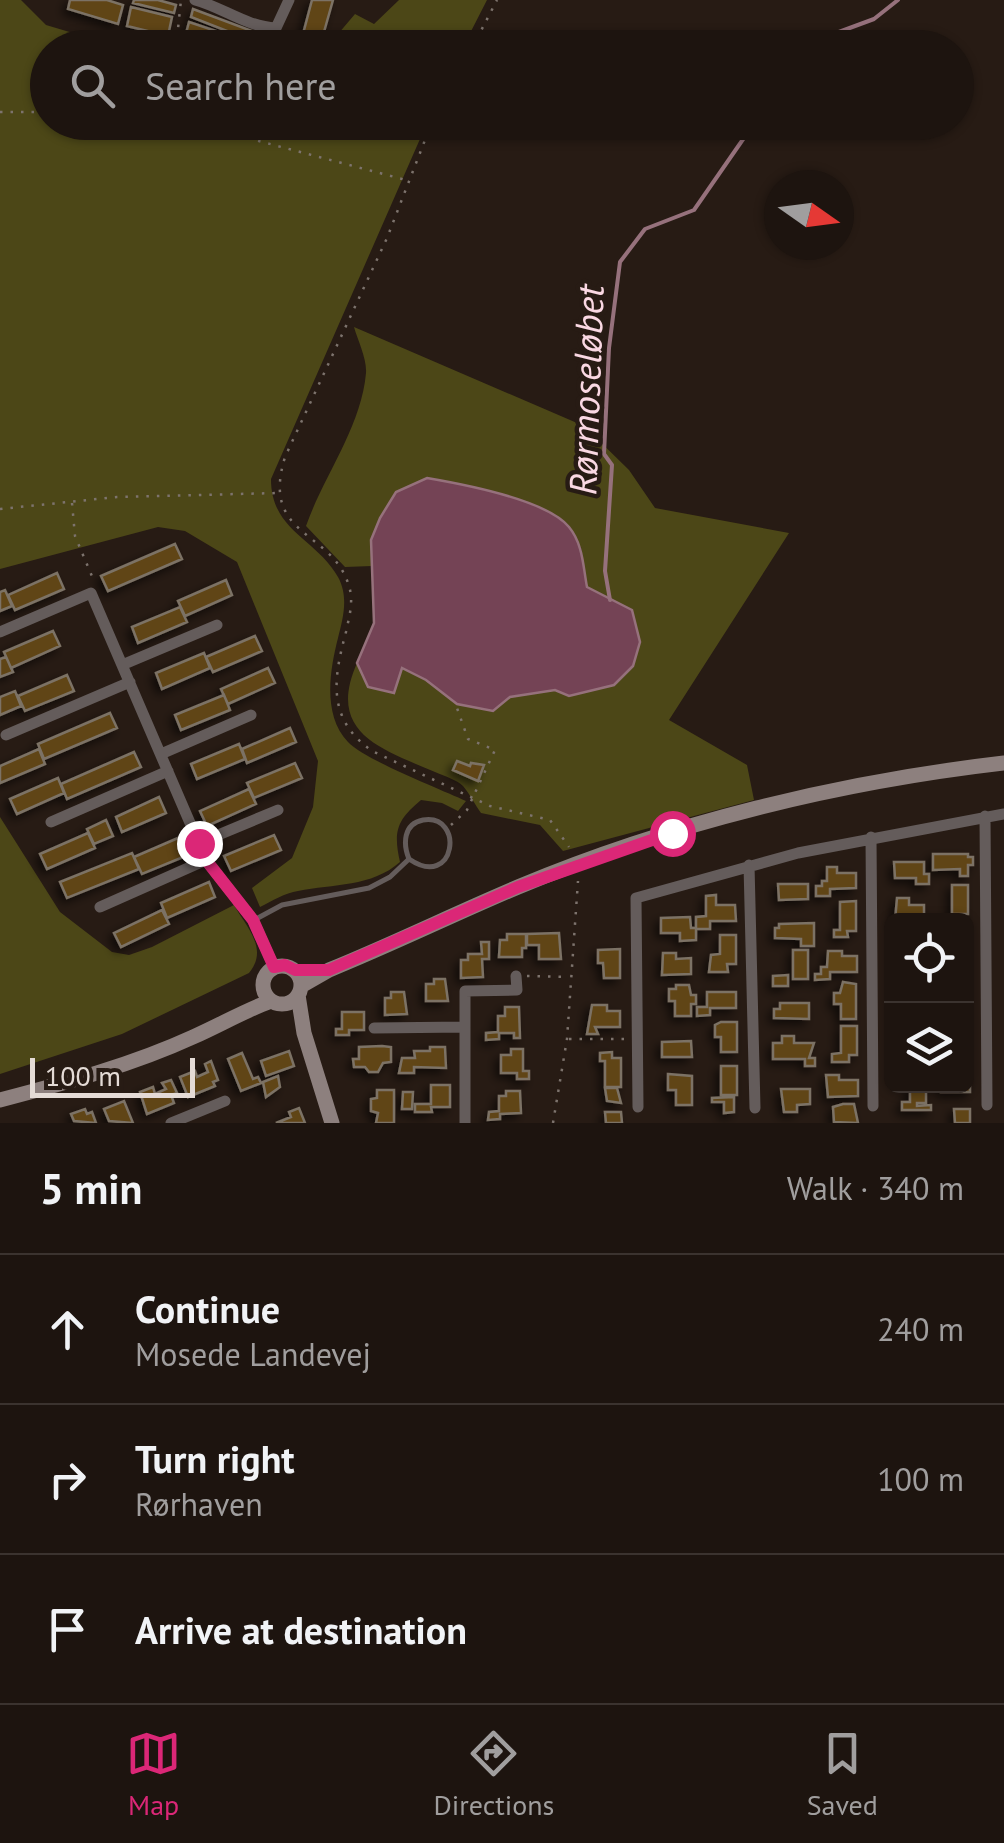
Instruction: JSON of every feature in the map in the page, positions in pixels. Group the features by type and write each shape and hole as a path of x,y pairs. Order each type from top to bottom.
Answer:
{"main road":[{"path":"0,1100 120,1065 192,1037 298,984 518,887 672,833 829,792 1004,763"},
{"path":"304,1033 272,998 264,975 274,967 285,965 298,984 304,1033 332,1123"}],"street":[{"path":"195,0 257,26 276,28 289,0"},
{"path":"0,632 91,593 206,860 253,920 274,967"},
{"path":"122,665 217,625"},
{"path":"6,736 130,682"},
{"path":"161,754 251,716"},
{"path":"51,822 168,770"},
{"path":"199,843 278,810"},
{"path":"638,1107 636,898 749,865 871,837 1004,814"},
{"path":"984,816 987,1105"},
{"path":"871,837 873,1106"},
{"path":"100,906 206,860"},
{"path":"749,865 754,1108"},
{"path":"466,1123 464,991 517,990 516,976"},
{"path":"374,1028 465,1027"},
{"path":"176,1122 225,1101"}],"lane":[{"path":"424,820 446,828 450,852 443,862 432,867 420,866 410,859 404,848 405,836 412,826 424,820"},
{"path":"253,920 282,905 369,888 390,877 410,859"}],"path":[{"path":"178,30 181,0"},
{"path":"481,30 497,0"},
{"path":"0,112 30,112"},
{"path":"255,140 407,180"},
{"path":"424,140 387,238 285,457 278,493 292,522 340,568 349,585 350,616 336,684 345,725 355,739 372,751 490,806 550,820 569,848"},
{"path":"0,509 117,497 278,493"},
{"path":"72,502 74,536 97,588 91,593"},
{"path":"446,828 460,819 495,750 468,740 458,708"},
{"path":"553,1123 567,1039 578,880"},
{"path":"516,976 570,977"},
{"path":"567,1039 637,1038"}],"shaded area":[{"path":"0,0 21,0 46,25 63,30 30,30 30,140 420,140 271,479 278,511 329,564 343,592 344,608 330,692 340,731 348,742 370,757 466,801 458,811 442,803 421,800 399,827 400,862 389,870 352,883 293,892 260,907 252,888 292,858 313,807 318,761 237,562 185,531 158,527 0,569"},
{"path":"399,0 487,0 472,30 341,30 355,14 374,24"},
{"path":"354,327 584,426 629,470 655,508 789,533 669,720 747,765 754,800 563,851 540,825 481,813 460,784 378,746 364,735 349,706 349,687 357,663 368,687 401,668 426,680 457,704 555,690 632,610 587,587 581,547 380,518 372,540 372,566 345,567 306,526 350,432 363,393 366,368"},
{"path":"427,478 523,501 558,517 569,527 580,548 587,587 632,610 640,642 633,666 614,685 569,696 555,690 510,697 493,711 457,704 426,680 402,668 394,693 368,687 357,663 374,623 371,540 396,492"},
{"path":"0,817 60,912 112,952 129,955 152,947 234,905 254,939 255,964 249,973 122,1034 0,1074"}],"building":[{"path":"70,0 107,0 123,5 118,24 68,9"},
{"path":"134,0 176,5 174,13 133,3"},
{"path":"312,0 333,0 325,30 304,30"},
{"path":"131,7 172,17 169,30 127,26"},
{"path":"193,9 249,30 224,30 191,17"},
{"path":"189,22 213,30 187,30"},
{"path":"175,544 182,559 108,591 101,576"},
{"path":"57,573 64,589 15,610 8,595"},
{"path":"226,580 232,595 185,616 178,601"},
{"path":"5,590 12,606 0,611 0,592"},
{"path":"180,607 187,622 138,643 132,627"},
{"path":"53,631 60,646 11,668 4,652"},
{"path":"255,636 262,651 213,672 206,657"},
{"path":"204,653 210,668 162,689 156,673"},
{"path":"6,657 13,672 0,677 0,659"},
{"path":"268,668 275,683 228,704 221,689"},
{"path":"67,675 74,691 25,711 18,696"},
{"path":"15,691 21,706 0,715 0,697"},
{"path":"224,695 230,710 181,730 175,715"},
{"path":"110,713 117,728 44,759 38,744"},
{"path":"290,728 296,742 247,763 242,749"},
{"path":"239,744 245,759 197,779 191,764"},
{"path":"39,749 45,764 0,783 0,766"},
{"path":"134,752 141,767 67,799 61,784"},
{"path":"457,761 470,766 484,765 478,781 453,770"},
{"path":"295,763 302,778 254,798 247,783"},
{"path":"58,778 64,793 17,814 10,799"},
{"path":"249,789 256,804 207,826 200,811"},
{"path":"159,797 166,813 122,832 116,817"},
{"path":"106,820 113,836 94,844 87,829"},
{"path":"88,833 95,848 47,869 40,854"},
{"path":"185,835 193,853 142,874 134,857"},
{"path":"274,835 281,850 231,871 224,856"},
{"path":"132,853 139,869 67,898 60,882"},
{"path":"933,854 968,854 973,857 973,865 968,865 968,876 960,876 960,869 933,870"},
{"path":"894,862 924,862 929,884 916,884 916,878 895,878"},
{"path":"827,867 837,867 837,873 856,873 856,888 830,889 830,896 816,896 816,886 827,881"},
{"path":"209,882 215,897 167,918 161,903"},
{"path":"778,884 808,884 808,899 779,900"},
{"path":"952,885 968,885 968,913 952,913"},
{"path":"716,895 716,905 735,905 736,921 710,921 710,929 696,929 696,917 706,916 706,896"},
{"path":"897,898 909,898 909,905 924,905 924,913 896,913"},
{"path":"856,901 856,931 847,931 848,937 834,937 834,930 840,930 840,902"},
{"path":"162,910 169,924 121,947 114,933"},
{"path":"690,917 691,928 696,928 696,940 680,941 680,933 661,933 661,918"},
{"path":"814,923 814,946 801,946 801,939 775,938 779,924"},
{"path":"559,933 561,959 539,959 539,945 527,945 527,934"},
{"path":"507,934 526,934 522,957 499,957 500,940 507,940"},
{"path":"720,935 736,935 736,964 727,964 728,972 709,972 711,955 720,954"},
{"path":"481,942 489,942 489,959 482,959 483,977 461,978 461,960 468,960 468,954 482,954"},
{"path":"620,949 620,978 604,978 598,950"},
{"path":"793,950 808,950 808,979 793,979"},
{"path":"828,951 857,956 857,972 830,972 830,979 815,980 821,967 827,967"},
{"path":"663,953 676,953 676,959 691,958 691,974 662,975"},
{"path":"788,975 788,986 773,986 773,976"},
{"path":"434,979 445,979 448,1001 426,1001 426,984 434,984"},
{"path":"843,982 856,984 856,1019 841,1019 841,1004 834,1004 834,993 840,993"},
{"path":"676,985 689,985 691,995 696,995 691,1016 675,1016 675,1001 669,1001 669,989 676,989"},
{"path":"391,992 404,992 407,1014 385,1015 385,998 391,998"},
{"path":"707,992 736,992 736,1008 710,1008 710,1015 697,1016 697,1007 707,1007"},
{"path":"780,1003 809,1003 809,1019 774,1018 774,1009 780,1009"},
{"path":"592,1005 607,1005 607,1011 620,1011 620,1027 595,1027 598,1034 587,1034"},
{"path":"505,1007 519,1007 520,1038 514,1038 514,1033 499,1033 499,1039 486,1040 486,1033 498,1032 498,1016 505,1016"},
{"path":"342,1012 364,1012 364,1030 336,1035 336,1029 342,1029"},
{"path":"737,1022 737,1052 721,1052 721,1037 715,1037 715,1025"},
{"path":"841,1026 857,1026 857,1055 849,1055 849,1062 832,1062 832,1054 841,1053"},
{"path":"782,1036 794,1036 794,1043 814,1043 809,1058 815,1058 815,1066 805,1066 805,1059 773,1059 773,1043 782,1043"},
{"path":"691,1041 692,1057 662,1057 662,1042"},
{"path":"359,1047 391,1047 391,1062 383,1063 378,1072 354,1067"},
{"path":"430,1047 445,1047 446,1068 414,1067 414,1073 399,1073 402,1058 415,1058 414,1051 430,1051"},
{"path":"511,1049 523,1049 523,1071 529,1071 529,1079 517,1079 517,1073 501,1073 501,1055 511,1055"},
{"path":"289,1051 294,1066 266,1076 261,1061"},
{"path":"612,1052 612,1058 621,1058 621,1087 605,1087 605,1061 600,1061 600,1053"},
{"path":"242,1053 253,1079 258,1077 261,1083 241,1091 228,1059"},
{"path":"211,1061 218,1080 213,1082 215,1086 188,1097 180,1077 195,1071 197,1077 208,1072 205,1064"},
{"path":"721,1066 737,1066 737,1095 721,1095"},
{"path":"668,1074 692,1076 692,1105 676,1105 676,1090 668,1090"},
{"path":"826,1075 858,1080 858,1096 828,1097"},
{"path":"278,1076 280,1087 266,1097 263,1082"},
{"path":"171,1080 177,1093 171,1095 174,1103 147,1114 140,1092 153,1087 155,1094 166,1089 162,1083"},
{"path":"431,1085 450,1085 450,1107 415,1112 415,1104 431,1104"},
{"path":"605,1088 617,1088 621,1103 607,1101"},
{"path":"781,1089 810,1089 810,1104 797,1105 797,1112 784,1112"},
{"path":"377,1090 394,1090 394,1123 376,1123 378,1113 371,1111 371,1099 377,1098"},
{"path":"506,1091 520,1091 521,1113 500,1114 500,1119 488,1120 489,1112 499,1111 499,1096 506,1096"},
{"path":"403,1092 413,1092 412,1109 402,1109"},
{"path":"910,1093 926,1093 926,1103 917,1106 931,1105 931,1110 902,1110 902,1102 910,1102"},
{"path":"734,1097 734,1112 724,1113 724,1102 712,1102 712,1098"},
{"path":"124,1101 133,1123 109,1121 104,1109"},
{"path":"854,1104 858,1123 834,1122 833,1107"},
{"path":"299,1108 305,1123 276,1123 291,1117 289,1112"},
{"path":"85,1109 87,1114 92,1112 96,1123 74,1121 71,1114"},
{"path":"954,1109 970,1109 970,1123 955,1123"},
{"path":"605,1112 621,1112 622,1123 606,1123"}],"waterway":[{"name":"Rørmoseløbet","path":"844,30 874,19 898,0"},
{"name":"Rørmoseløbet","path":"610,600 605,571 612,465 604,454 609,348 620,262 645,229 694,210 743,140"}],"route":[{"path":"199,843 206,860 253,920 274,967 329,970 518,887 672,833"}]}
